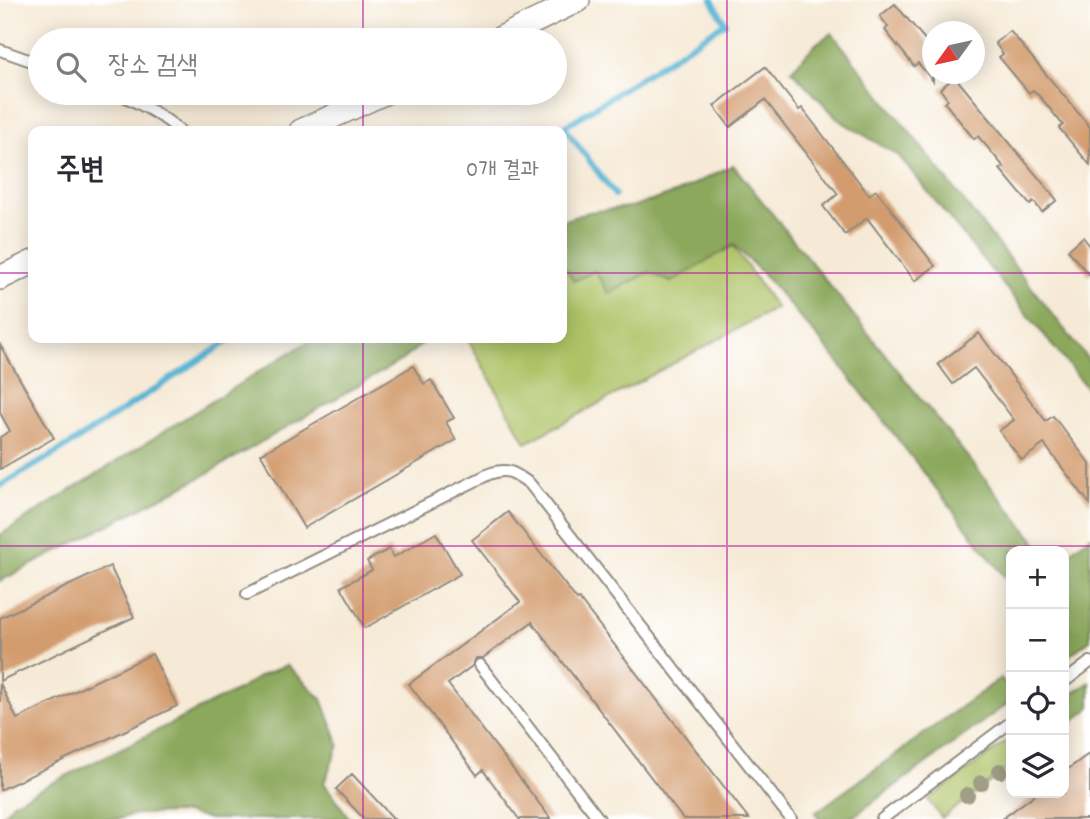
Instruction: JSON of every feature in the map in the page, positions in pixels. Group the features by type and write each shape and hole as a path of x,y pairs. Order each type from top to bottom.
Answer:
{"street":[{"path":"521,28 578,0"},
{"path":"313,126 358,105"},
{"path":"0,278 28,264"}],"lane":[{"path":"0,50 28,60"},
{"path":"142,105 174,126"},
{"path":"247,594 489,474 500,470 515,473 530,484 791,819"},
{"path":"1069,678 1090,663"},
{"path":"480,665 600,819"},
{"path":"882,819 1006,726"}],"green space":[{"path":"832,33 1090,362 1090,392 899,156 839,120 791,70 817,43"},
{"path":"733,165 1039,546 1006,546 1006,579 830,352 765,276 734,245 671,282 649,272 609,294 595,271 574,281 567,270 567,219 589,212 636,206 678,192"},
{"path":"729,240 776,308 526,443 470,343 567,343 567,255"},
{"path":"307,343 423,343 402,360 203,476 0,581 0,535"},
{"path":"1090,536 1090,640 1069,656 1069,609 1069,553"},
{"path":"287,665 322,699 339,745 324,783 350,819 209,819 185,813 135,814 118,819 0,819 14,802 240,689 260,676"},
{"path":"1001,678 1006,685 1006,705 850,819 820,819 815,813"},
{"path":"1090,682 1090,708 1069,724 1069,696"},
{"path":"1006,742 1006,770 942,818 928,800"}],"building":[{"path":"895,4 922,36 922,68 918,63 914,66 885,30 888,27 880,16"},
{"path":"1010,31 1090,127 1090,165 1059,128 1063,125 1042,99 1033,90 1029,93 999,57 1003,54 995,43"},
{"path":"765,67 799,110 802,108 869,195 876,190 935,266 915,281 867,218 845,235 823,206 838,194 765,100 730,127 714,106"},
{"path":"946,84 961,84 1057,200 1042,212 1034,202 1030,205 1000,169 1004,167 978,136 974,139 945,103 948,100 940,89"},
{"path":"1083,237 1090,246 1090,276 1068,250"},
{"path":"979,333 1046,421 1053,416 1090,464 1090,504 1044,444 1022,460 999,431 1014,420 974,368 953,384 938,364"},
{"path":"0,345 54,438 0,469 0,437 10,431 0,413"},
{"path":"413,366 424,384 431,380 454,418 446,422 456,440 304,528 261,454"},
{"path":"508,512 577,600 579,599 749,819 683,819 532,622 483,658 476,658 472,666 448,684 551,819 519,819 483,770 477,775 409,684 520,602 472,540"},
{"path":"436,533 460,574 365,628 341,587 372,570 367,561 389,549 394,557"},
{"path":"110,566 134,617 0,681 0,618"},
{"path":"152,654 177,706 0,790 0,683 17,719"},
{"path":"1090,753 1090,819 1002,819 1030,798 1069,798 1069,768"},
{"path":"352,774 394,819 364,819 336,789"}],"waterway":[{"path":"566,126 725,23 712,0"},
{"path":"567,131 615,195"},
{"path":"0,486 71,444 225,343"}]}
